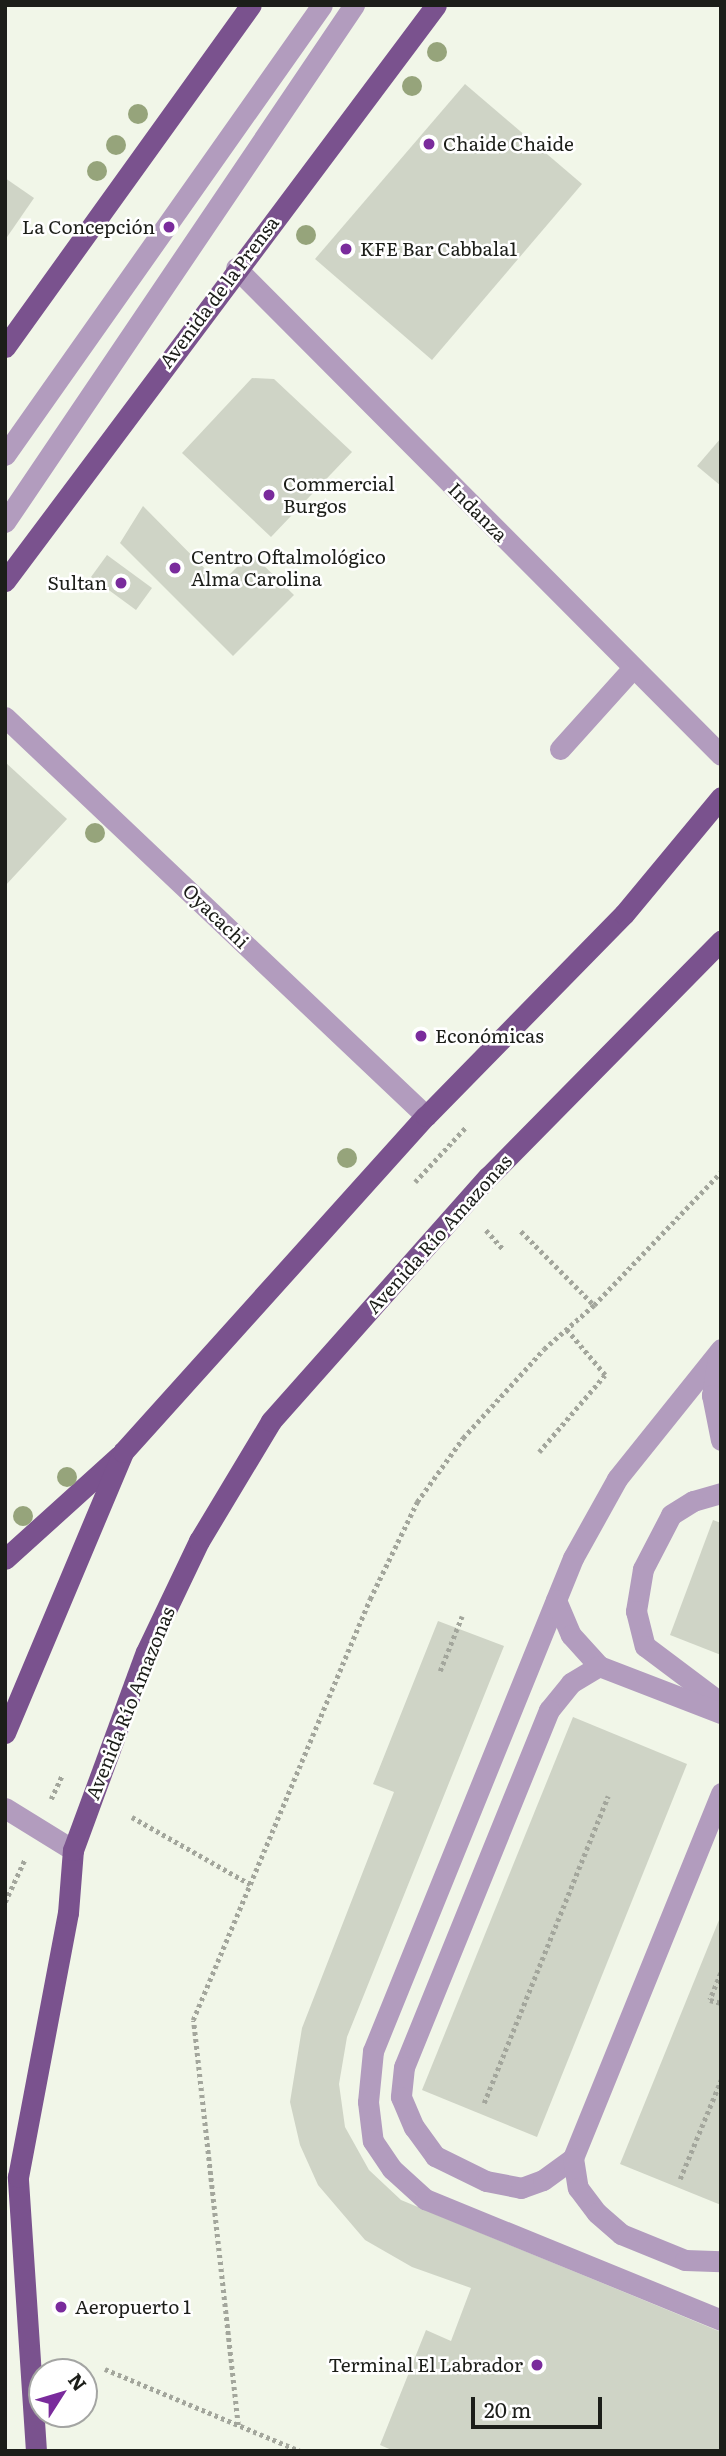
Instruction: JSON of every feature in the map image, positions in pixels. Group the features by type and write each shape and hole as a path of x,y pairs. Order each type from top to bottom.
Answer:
{"main road":[{"path":"5,347 251,5"},
{"name":"Avenida de la Prensa","path":"5,582 236,268 436,5"},
{"path":"5,1559 123,1452 426,1116 624,914 721,797"},
{"name":"Avenida Río Amazonas","path":"36,2451 18,2177 68,1913 73,1850 146,1652 199,1541 271,1421 488,1177 721,941"},
{"path":"5,1733 123,1452"}],"street":[{"path":"5,455 322,5"},
{"path":"5,522 354,5"},
{"name":"Indanza","path":"236,268 721,755"},
{"path":"561,749 633,668"},
{"name":"Oyacachi","path":"5,717 426,1116"},
{"path":"720,1350 712,1395 721,1440"},
{"path":"720,1350 617,1479 573,1558 373,2051 368,2102 373,2141 392,2169 425,2199 721,2320"},
{"path":"721,1493 693,1501 671,1515 643,1569 636,1611 645,1646 721,1703"},
{"path":"556,1600 571,1635 599,1666 721,1713"},
{"path":"573,2158 543,2180 521,2188 486,2181 435,2156 414,2127 401,2098 404,2067 550,1710 571,1683 599,1666"},
{"path":"721,1793 573,2158 578,2188 597,2213 621,2234 685,2260 721,2262"},
{"path":"5,1808 73,1850"}],"path":[{"path":"407,1190 471,1122"},
{"path":"238,2425 193,2020 370,1599 417,1502 463,1438 721,1172"},
{"path":"486,1229 503,1248"},
{"path":"521,1231 594,1305"},
{"path":"539,1452 605,1375 566,1329"},
{"path":"440,1671 462,1616"},
{"path":"484,2103 608,1796"},
{"path":"132,1817 250,1884"},
{"path":"721,1973 710,2000 721,2003"},
{"path":"680,2179 721,2080"},
{"path":"104,2369 300,2451"}],"building":[{"path":"465,84 582,184 432,360 315,259"},
{"path":"5,178 34,198 5,240"},
{"name":"Commercial Burgos","path":"252,378 274,379 352,452 271,537 182,453"},
{"path":"721,438 721,486 697,466"},
{"name":"Centro Oftalmológico Alma Carolina","path":"143,506 220,584 251,553 294,595 233,656 120,543"},
{"name":"Sultan","path":"107,555 152,588 136,610 91,577"},
{"path":"5,762 67,819 5,886"},
{"path":"713,1520 721,1523 721,1655 670,1635"},
{"path":"438,1621 504,1646 347,2037 339,2084 345,2127 369,2170 401,2200 721,2332 721,2451 394,2451 380,2445 426,2330 451,2341 471,2288 412,2267 365,2240 318,2185 300,2145 290,2102 302,2028 394,1792 373,1784"},
{"path":"573,1717 687,1764 537,2137 422,2090"},
{"path":"721,1915 721,2205 620,2164"}],"place":[{"name":"Chaide Chaide","path":"429,144"},
{"name":"La Concepción","path":"169,227"},
{"name":"KFE Bar Cabbala1","path":"346,249"},
{"name":"Commercial Burgos","path":"269,495"},
{"name":"Centro Oftalmológico Alma Carolina","path":"175,568"},
{"name":"Sultan","path":"121,583"},
{"name":"Económicas","path":"421,1036"},
{"name":"Aeropuerto 1","path":"61,2307"},
{"name":"Terminal El Labrador","path":"537,2365"}]}
